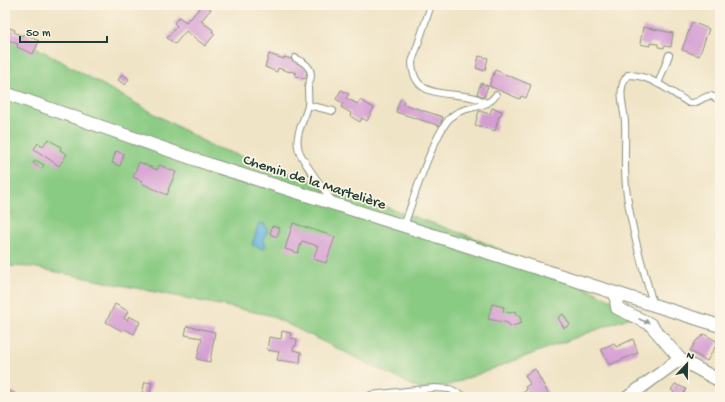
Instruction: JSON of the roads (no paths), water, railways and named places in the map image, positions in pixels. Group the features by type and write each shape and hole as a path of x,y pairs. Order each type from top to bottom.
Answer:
{"street":[{"name":"Chemin de la Martelière","path":"5,93 211,164 616,296 653,304 720,326"},
{"path":"616,296 617,308 650,324 680,359 720,381"},
{"path":"628,397 680,359"}],"lane":[{"path":"431,5 412,62 412,68 416,79 427,89 437,93 476,98 487,103"},
{"path":"658,84 668,55"},
{"path":"295,58 305,64 311,75 308,85 308,105 298,137 298,147 300,154 334,203"},
{"path":"653,304 638,252 627,194 624,119 621,90 623,81 628,75 636,75 658,84 689,103 695,104 705,97 710,96 720,100"},
{"path":"404,226 435,143 446,122 451,116 465,108 487,103 496,95"},
{"path":"308,105 333,111"},
{"path":"372,395 434,388 450,389 466,397"}],"water":[{"path":"259,223 265,224 265,228 268,228 263,243 266,244 264,249 252,245"}]}
